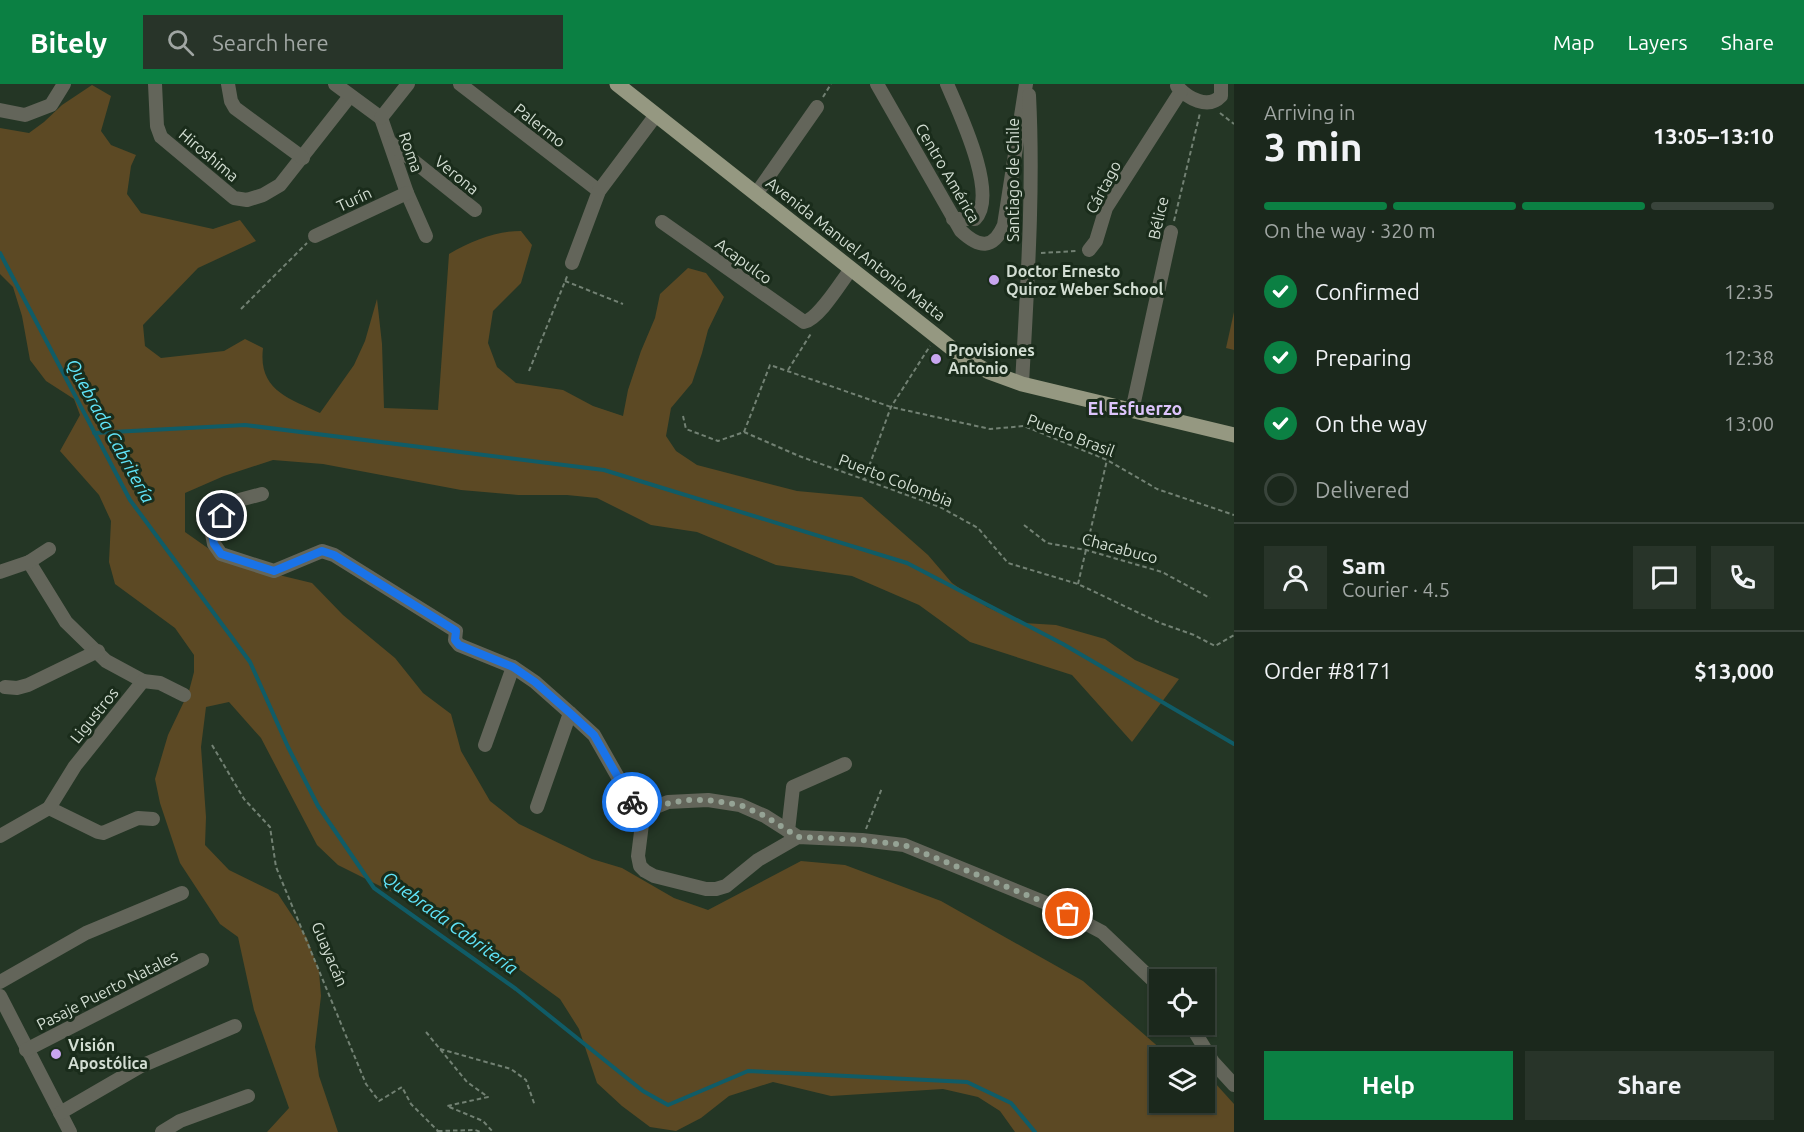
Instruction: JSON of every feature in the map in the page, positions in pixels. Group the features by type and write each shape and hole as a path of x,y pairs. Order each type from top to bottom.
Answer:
{"main road":[{"name":"Avenida Manuel Antonio Matta","path":"617,84 964,358 989,372 1022,384 1234,435"}],"street":[{"path":"0,110 25,114 51,105 64,84"},
{"name":"Hiroshima","path":"155,84 157,126 162,138 234,198 247,200 263,195 280,185 350,96"},
{"path":"228,84 231,101 235,108 303,158"},
{"path":"335,84 381,118"},
{"name":"Roma","path":"408,84 381,118 407,193 426,236"},
{"name":"Palermo","path":"460,84 599,191"},
{"name":"Centro América","path":"877,84 961,231 971,241 980,245 990,243 999,237 1006,216 1027,84"},
{"path":"947,84 975,154 984,198 981,214 975,219 954,219"},
{"name":"Santiago de Chile","path":"1022,384 1032,146 1027,84"},
{"path":"1178,88 1191,98 1206,102 1217,100 1221,96 1221,84"},
{"name":"Cártago","path":"1089,250 1096,241 1106,208 1178,88"},
{"path":"756,194 817,107"},
{"path":"572,263 599,191 656,115"},
{"name":"Verona","path":"391,143 475,210"},
{"name":"Turín","path":"315,236 407,193"},
{"name":"Acapulco","path":"662,222 798,320 808,322"},
{"name":"Bélice","path":"1132,411 1171,232"},
{"path":"808,322 819,312 851,269"},
{"path":"262,494 232,502 211,529 214,544 221,554 274,571 322,551 334,555 456,631 455,640 459,645 513,667 535,682 594,735 632,802 647,814"},
{"path":"0,572 29,562 49,549"},
{"path":"29,562 66,622 106,661 143,681 159,683 184,694"},
{"path":"2,688 28,685 98,651"},
{"path":"485,745 513,667"},
{"name":"Ligustros","path":"0,836 49,808 75,766 143,681"},
{"path":"537,807 570,713"},
{"path":"793,834 793,787 845,764"},
{"path":"793,834 726,886 706,889 654,876 640,866 639,845 642,824 651,809 668,802 724,801 765,816 793,834 904,845 1051,905 1102,932 1149,977"},
{"path":"49,808 103,833 138,818 153,819"},
{"path":"0,982 86,933 182,893"},
{"name":"Pasaje Puerto Natales","path":"26,1050 202,960"},
{"path":"0,996 70,1132"},
{"path":"60,1113 141,1065 235,1026"},
{"path":"1197,1035 1213,1062 1234,1085"},
{"path":"162,1132 180,1121 248,1096"}],"path":[{"path":"1206,102 1234,124"},
{"name":"Bélice","path":"1171,232 1206,102"},
{"path":"241,309 315,236"},
{"path":"1029,254 1089,250"},
{"path":"530,371 572,263"},
{"path":"565,281 623,304"},
{"path":"788,370 813,330 808,322"},
{"path":"864,480 891,407 936,335"},
{"name":"Puerto Brasil","path":"744,432 770,365 891,407 990,429 1024,426 1107,460 1157,489 1234,515"},
{"path":"683,416 686,429 718,441 744,432"},
{"name":"Puerto Colombia","path":"744,432 799,456 940,507 978,528 1008,562 1078,584 1160,624 1194,635 1215,646 1234,635"},
{"path":"1078,584 1107,460"},
{"name":"Chacabuco","path":"1024,525 1047,543 1086,550 1162,572 1210,598"},
{"name":"Guayacán","path":"212,745 244,799 270,827 276,867 366,1084 379,1101 402,1087 411,1104 438,1131"},
{"path":"862,840 882,788"},
{"path":"426,1032 467,1082 488,1097 447,1106 483,1121 493,1132"},
{"path":"440,1049 511,1069 526,1080 535,1106"},
{"path":"438,1131 476,1130 481,1132"}],"shaded area":[{"path":"92,85 111,96 101,131 111,145 136,155 131,166 127,194 141,213 213,229 240,220 256,241 198,268 143,325 145,346 161,358 224,351 245,339 263,348 265,374 278,391 320,413 354,365 365,341 377,299 382,344 384,408 438,410 449,254 484,238 521,231 532,245 521,283 493,311 488,343 497,367 516,383 563,390 593,406 623,416 628,390 655,318 660,294 688,268 706,273 724,297 708,330 692,383 671,408 666,436 676,451 697,465 797,491 862,497 928,555 952,583 987,607 1024,623 1056,625 1105,639 1135,660 1179,679 1132,742 1072,675 970,642 919,605 852,576 776,565 697,532 651,525 597,498 461,490 323,464 273,460 224,476 185,493 185,532 229,563 312,583 343,615 395,658 423,693 451,714 461,751 490,801 519,824 592,859 622,868 674,898 708,910 801,861 845,865 941,901 1083,981 1159,1047 1149,1047 1149,1113 1215,1113 1215,1083 1234,1104 1234,1132 1015,1132 1000,1111 978,1097 943,1089 831,1096 773,1082 729,1096 701,1118 676,1131 650,1127 597,1083 579,1029 560,999 498,954 470,943 435,921 414,903 338,865 317,845 261,738 229,702 206,707 201,747 206,817 205,845 229,870 278,894 307,938 319,971 321,996 315,1047 319,1076 338,1132 267,1132 289,1108 254,1010 238,937 220,924 180,863 160,803 155,779 168,735 189,691 194,672 194,655 175,628 115,584 109,562 111,521 99,495 60,451 80,415 74,399 46,381 30,360 22,316 13,287 0,274 0,128 29,133 62,105"},
{"path":"1234,312 1234,350 1226,348"}],"waterway":[{"name":"Quebrada Cabritería","path":"0,253 130,500 250,662 288,747 318,806 374,888 516,989 643,1091 668,1105 748,1071 967,1082 1011,1103 1035,1132"},
{"path":"94,433 245,425 604,470 907,563 1063,644 1234,744"}],"way so far":[{"path":"632,802 647,814 651,809 668,802 724,801 765,816 798,837 862,840 904,845 1068,914"}],"place":[{"name":"Doctor Ernesto Quiroz Weber School","path":"994,280"},
{"name":"Provisiones Antonio","path":"936,359"},
{"name":"Visión Apostólica","path":"56,1054"}],"district":[{"name":"El Esfuerzo","path":"1135,409"}],"route":[{"path":"222,516 211,529 214,544 221,554 274,571 322,551 334,555 456,631 455,640 459,645 513,667 535,682 594,735 632,802"}]}
